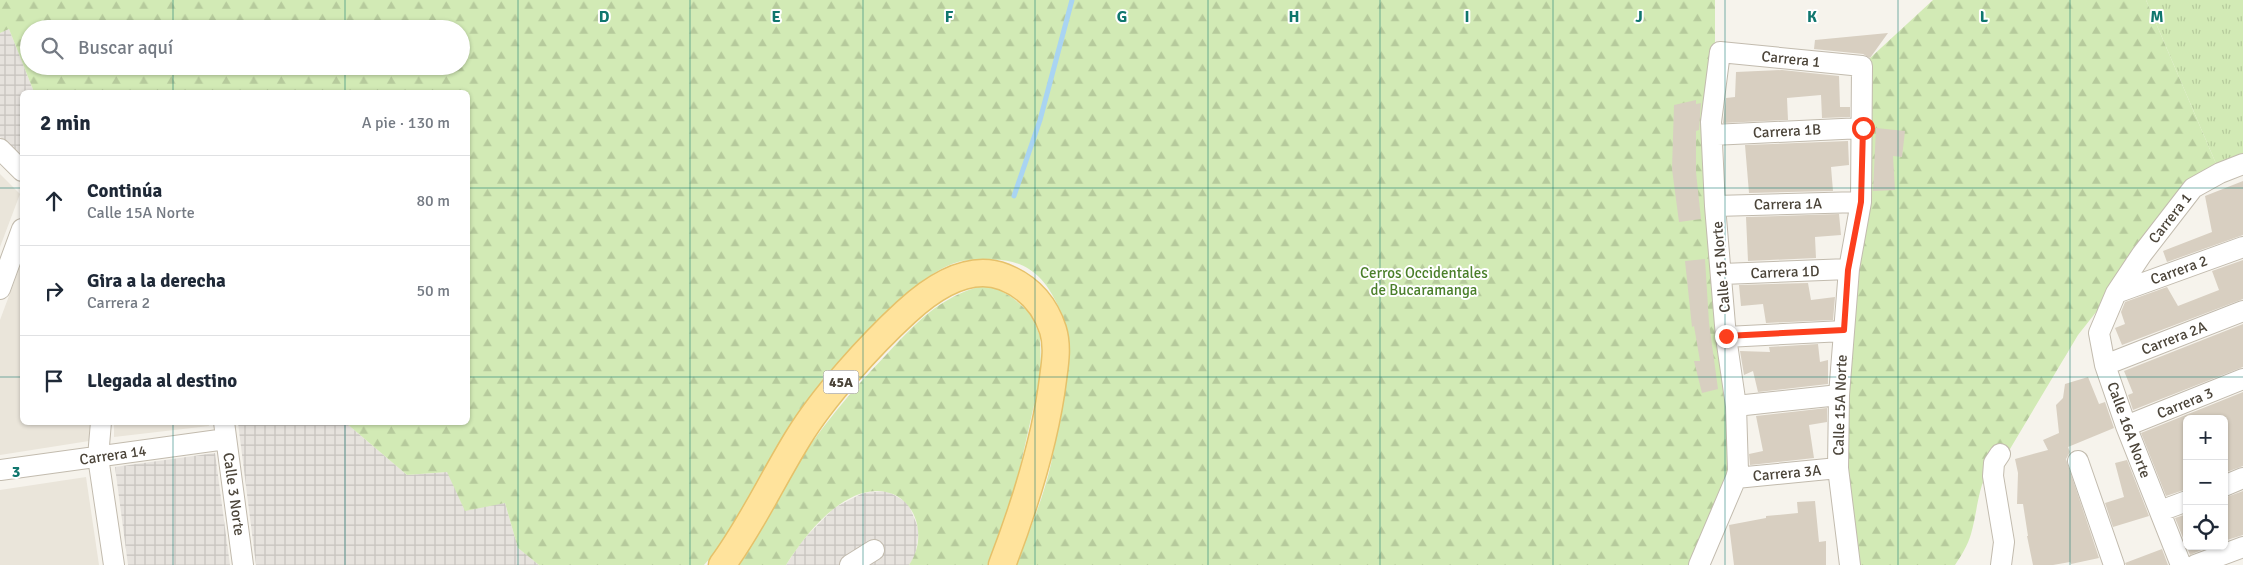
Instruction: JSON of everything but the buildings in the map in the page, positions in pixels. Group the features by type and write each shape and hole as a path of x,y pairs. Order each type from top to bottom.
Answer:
{"main road":[{"name":"45A","path":"722,565 799,436 833,391 906,312 945,282 972,274 996,274 1016,282 1033,295 1045,310 1054,332 1056,358 1043,436 1028,492 1002,565"}],"street":[{"name":"Carrera 1","path":"1720,52 1862,66"},
{"name":"Calle 15 Norte","path":"1699,565 1736,478 1736,406 1726,336 1715,206 1712,135 1714,94 1720,52"},
{"name":"Calle 15A Norte","path":"1850,565 1838,468 1839,395 1848,270 1861,202 1862,66"},
{"name":"Carrera 1B","path":"1712,135 1863,128"},
{"path":"0,149 20,169"},
{"name":"Carrera 1","path":"2116,293 2142,254 2193,188 2220,173 2243,164"},
{"name":"Carrera 1A","path":"1715,206 1861,202"},
{"path":"0,289 20,234"},
{"name":"Carrera 2","path":"2116,293 2243,247"},
{"name":"Carrera 1D","path":"1722,274 1848,270"},
{"name":"Calle 16A Norte","path":"2116,293 2099,333 2105,365 2126,426 2181,565"},
{"name":"Carrera 2A","path":"2105,365 2243,311"},
{"path":"1726,336 1844,330"},
{"name":"Carrera 3","path":"2126,426 2243,379"},
{"path":"1736,406 1839,395"},
{"path":"101,425 98,457 114,565"},
{"name":"Carrera 14","path":"0,470 98,457 225,431"},
{"name":"Calle 3 Norte","path":"225,431 243,565"},
{"path":"2000,454 1994,463 1993,476 2004,542 2001,565"},
{"path":"2078,461 2114,565"},
{"name":"Carrera 3A","path":"1736,478 1838,468"},
{"path":"2228,484 2243,478"},
{"path":"2160,511 2183,502"},
{"path":"2195,565 2243,547"},
{"path":"850,565 874,550"}],"shaded area":[{"path":"9,29 20,57 20,75 27,75 33,90 20,90 20,156 0,137 0,33"},
{"path":"0,174 20,194 0,247"},
{"path":"20,266 20,425 90,425 89,441 0,455 0,320"},
{"path":"114,425 209,426 114,437"},
{"path":"238,425 348,425 407,475 447,472 505,503 518,548 539,565 256,565"},
{"path":"215,453 230,565 128,565 115,467"},
{"path":"86,477 99,565 0,565 0,490"},
{"path":"887,491 908,503 919,530 915,557 909,565 786,565 802,541 834,508 863,493"}],"green space":[{"name":"Cerros Occidentales de Bucaramanga","path":"0,0 1715,0 1715,51 1735,471 1695,565 1016,565 1040,503 1051,464 1066,371 1066,333 1059,308 1053,297 1040,278 1032,271 1013,262 1002,260 965,261 958,262 935,273 909,292 882,317 828,377 786,435 724,540 704,565 539,565 518,548 505,503 465,511 447,472 407,475 348,425 470,425 470,90 33,90 27,75 470,75 470,20 20,20 20,57 9,29 0,33"},
{"path":"1933,0 2146,0 2220,173 2142,254 2078,335 2010,449 1992,463 1986,474 1970,538 1955,565 1856,565 1846,467 1847,392 1865,66 1869,59"},
{"path":"2146,0 2243,0 2243,164 2220,173"},
{"path":"982,286 998,289 1013,298 1030,313 1040,336 1041,374 1016,485 990,565 909,565 916,551 917,523 912,511 904,501 893,494 879,491 863,493 840,504 809,533 786,565 738,565 801,457 860,383 918,322 940,304"}],"waterway":[{"path":"1014,196 1040,120 1072,0"}],"route":[{"path":"1726,336 1844,330 1848,270 1861,202 1863,128"}]}
